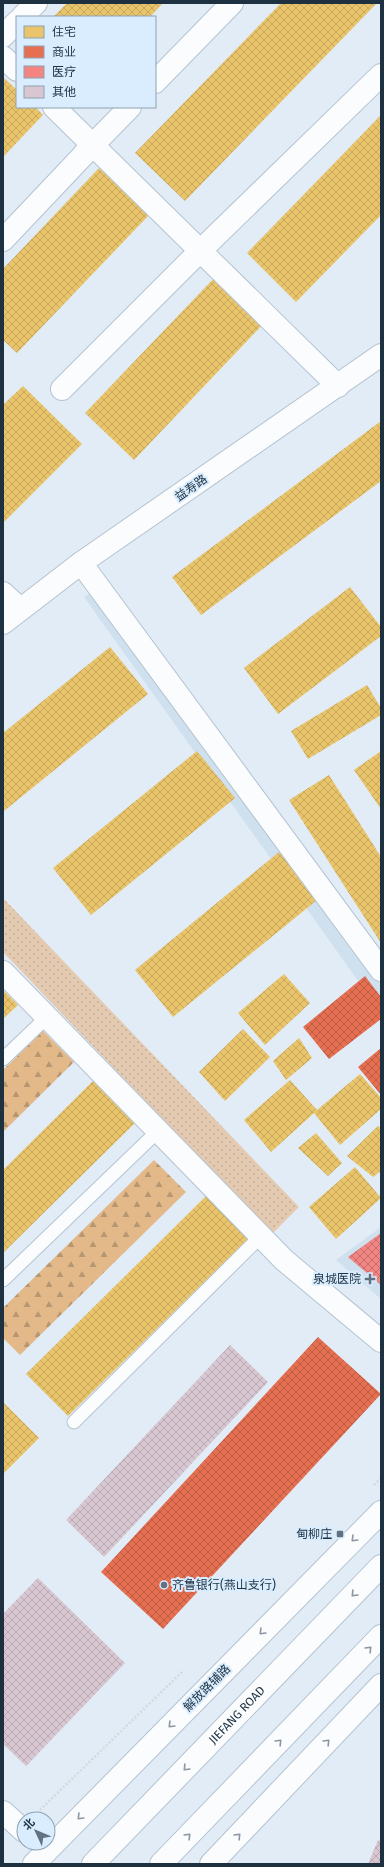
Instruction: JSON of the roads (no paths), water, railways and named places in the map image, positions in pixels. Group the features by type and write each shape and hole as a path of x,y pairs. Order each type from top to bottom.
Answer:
{"street":[{"path":"23,16 36,3"},
{"path":"156,81 232,3"},
{"path":"3,36 16,23"},
{"path":"3,57 16,69"},
{"path":"62,389 200,251 381,75"},
{"path":"55,108 88,150 200,251 338,386"},
{"path":"3,240 129,108"},
{"name":"益寿路","path":"3,623 81,564 381,355"},
{"path":"81,564 381,970"},
{"path":"3,593 20,609"},
{"path":"3,972 284,1260 381,1340"},
{"name":"解放路辅路","path":"39,1853 381,1512"},
{"name":"JIEFANG ROAD","path":"93,1864 381,1566"},
{"path":"161,1864 381,1636"},
{"path":"211,1864 381,1685"},
{"path":"3,1812 16,1824"}],"lane":[{"path":"3,1059 47,1017"},
{"path":"3,1280 158,1131"},
{"path":"74,1422 261,1236"}],"place":[{"name":"泉城医院","path":"370,1279"},
{"name":"甸柳庄","path":"340,1534"},
{"name":"齐鲁银行(燕山支行)","path":"164,1585"}]}
